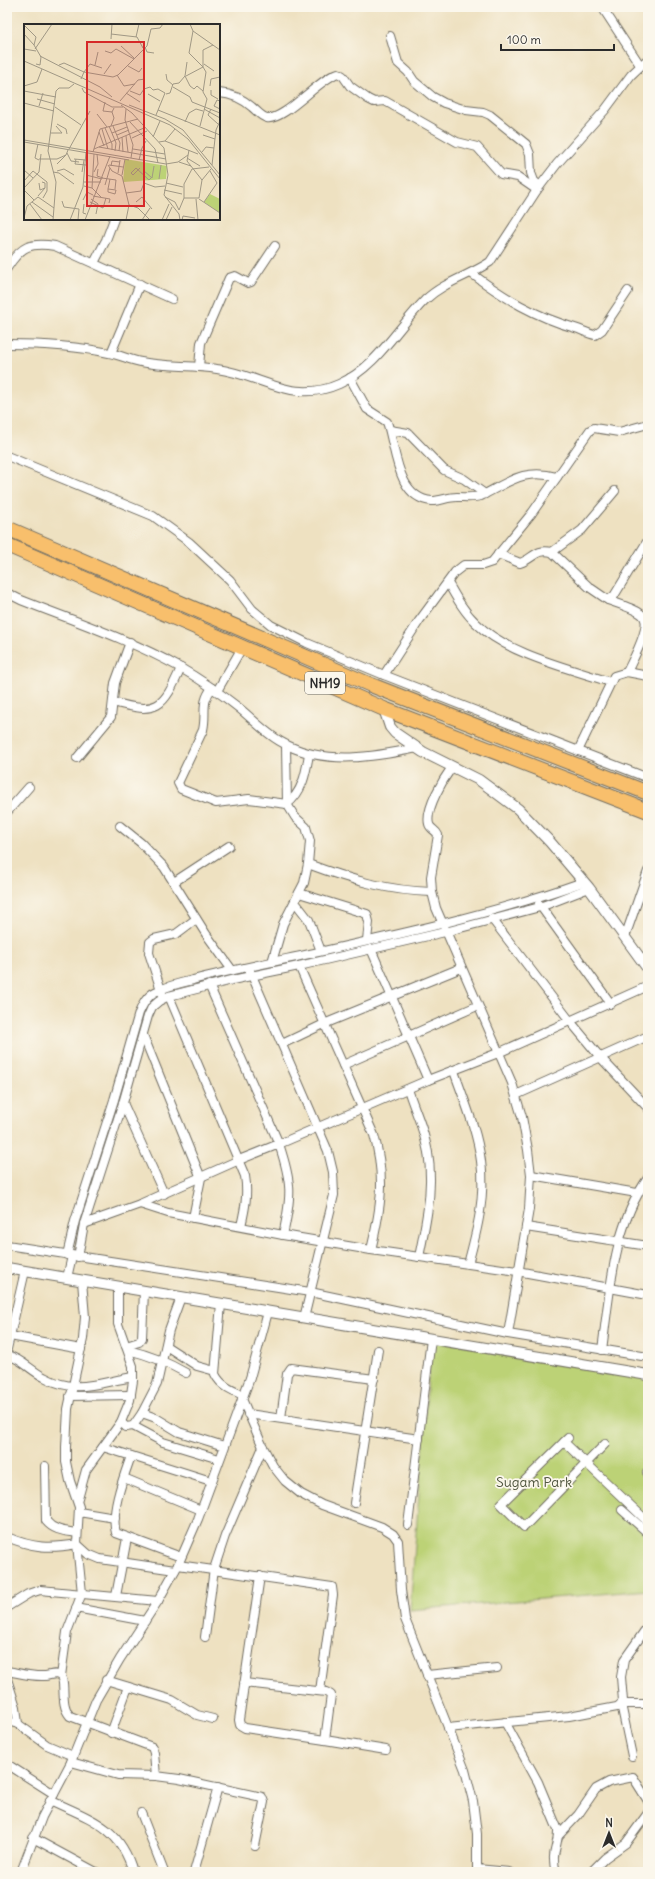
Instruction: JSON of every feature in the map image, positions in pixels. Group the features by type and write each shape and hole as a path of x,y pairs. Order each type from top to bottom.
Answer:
{"highway":[{"name":"NH19","path":"7,528 370,685 648,793"},
{"name":"NH19","path":"7,545 243,646 384,709 648,811"}],"street":[{"path":"602,7 640,65"},
{"path":"390,36 398,63 408,72 414,81 433,97 444,103 466,110 483,112 490,115 526,144 530,154 531,173 539,188"},
{"path":"7,344 45,344 111,353 141,362 199,367 234,372 280,389 303,393 339,384 350,378 378,356 425,301 438,289 472,273 490,262 539,188 557,164 605,110 640,65 648,59"},
{"path":"220,93 241,99 262,116 274,118 285,112 302,97 338,73 343,76 350,86 368,100 374,102 385,101 456,142 477,147 501,174 518,177 539,188"},
{"path":"94,263 106,240 114,220"},
{"path":"7,268 13,258 24,247 38,243 55,246 172,299"},
{"path":"199,367 201,343 229,278 235,276 248,283 251,282 275,246"},
{"path":"472,273 496,292 531,313 551,322 595,335 602,330 628,291"},
{"path":"111,353 140,284"},
{"path":"350,378 367,409 387,422 400,473 406,483 422,498 432,501 456,497 474,498 522,475 536,473 557,477"},
{"path":"384,675 419,621 459,568 464,565 488,565 532,513 590,430 594,428 619,432 648,424"},
{"path":"390,430 408,433 444,470 464,479 485,494"},
{"path":"7,456 153,516 189,542 230,580 252,609 271,624 307,643 384,675 648,778"},
{"path":"552,552 582,530 615,491"},
{"path":"608,600 614,596 648,540"},
{"path":"498,554 520,563 534,554 548,551 552,552 589,587 608,600 638,612 644,616 646,622 642,637 627,672"},
{"path":"448,583 462,607 476,624 494,636 513,647 537,657 610,682"},
{"path":"7,593 21,600 130,642 181,668 215,690 286,745 310,754 327,757 383,756 417,748"},
{"path":"77,758 107,724 111,717 115,683 130,642"},
{"path":"243,646 215,690 204,701 205,720 203,730 180,779 179,787 181,790 206,801 216,803 249,799 287,804 295,798 302,783 310,754"},
{"path":"113,702 141,708 163,703 169,695 181,668"},
{"path":"578,751 614,676 627,672 648,676"},
{"path":"384,709 390,727 395,733 417,748 479,780 518,809 550,842 586,885 648,969"},
{"path":"272,962 283,924 299,893 308,864 309,833 306,827 295,817 287,804 286,745"},
{"path":"452,766 438,791 429,816 429,824 438,835 431,876 432,892 441,923 512,1083 522,1117 531,1175 526,1227 517,1271 508,1334"},
{"path":"7,812 29,788"},
{"path":"120,826 153,854 174,882 196,919 232,970"},
{"path":"174,882 229,846"},
{"path":"308,864 342,877 368,884 410,892 432,892"},
{"path":"625,937 648,871"},
{"path":"72,1256 75,1221 114,1100 139,1013 144,1002 153,992 232,970 441,923 586,885"},
{"path":"67,1278 72,1256 84,1224 123,1103 152,1007 166,997 208,985 299,966 540,908 586,885"},
{"path":"299,893 367,914 369,922 367,940"},
{"path":"537,898 540,908 611,1004"},
{"path":"295,902 309,920 321,951"},
{"path":"196,919 176,934 154,939 150,942 149,953 161,989 166,997 239,1160 247,1191 246,1204 241,1226"},
{"path":"492,920 570,1021 600,1057 648,1108"},
{"path":"371,949 428,1080"},
{"path":"249,966 251,976 328,1151 331,1165 334,1194 329,1220 322,1241 304,1318"},
{"path":"299,966 374,1135 380,1157 382,1187 380,1211 371,1250"},
{"path":"282,1044 391,995 460,968"},
{"path":"208,985 280,1144 288,1170 291,1192 283,1235"},
{"path":"84,1224 164,1194 239,1160 280,1144 428,1080 498,1053 611,1004 648,986"},
{"path":"343,1065 478,1006"},
{"path":"143,1035 201,1178 198,1188 194,1218"},
{"path":"516,1095 648,1036"},
{"path":"454,1071 474,1126 482,1162 482,1198 478,1228 468,1264"},
{"path":"408,1089 425,1139 430,1166 430,1194 419,1257"},
{"path":"123,1103 164,1194"},
{"path":"531,1175 637,1193"},
{"path":"602,1350 610,1289 619,1241 637,1193 648,1178"},
{"path":"140,1204 194,1218 283,1235 371,1250 517,1271 648,1295"},
{"path":"526,1227 648,1246"},
{"path":"7,1245 310,1292 508,1334 648,1357"},
{"path":"7,1268 648,1375"},
{"path":"7,1349 25,1271"},
{"path":"82,1281 85,1317 81,1349 70,1392 66,1430 66,1462 70,1481 78,1499 79,1512 77,1533 82,1593 67,1632 61,1676 63,1680 63,1701 65,1710 70,1716 152,1747 156,1776"},
{"path":"78,1499 86,1470 121,1422 131,1395 133,1366 118,1324 118,1287"},
{"path":"127,1348 139,1342 142,1338 144,1291"},
{"path":"133,1426 142,1413 157,1384 172,1317 181,1297"},
{"path":"221,1304 214,1371 218,1381 243,1397 248,1414 273,1466 285,1481 300,1494 322,1505 382,1527 393,1534 398,1541 400,1590 405,1619 465,1770 473,1800 477,1834 477,1871 510,1872"},
{"path":"21,1872 33,1838 72,1759 86,1723 106,1680 158,1601 181,1557 201,1510 243,1397 259,1347 268,1312"},
{"path":"10,1336 81,1349"},
{"path":"408,1525 432,1339"},
{"path":"166,1346 197,1366 214,1371"},
{"path":"127,1348 163,1361 186,1374"},
{"path":"354,1503 378,1350"},
{"path":"7,1355 22,1361 48,1380 70,1392 131,1395"},
{"path":"281,1418 287,1374 291,1368 374,1379"},
{"path":"70,1392 133,1377"},
{"path":"142,1413 156,1418 179,1432 224,1446"},
{"path":"248,1414 419,1438"},
{"path":"121,1422 126,1427 133,1426 164,1442 219,1459"},
{"path":"605,1444 586,1463 524,1527 501,1504 566,1440 586,1463 648,1522"},
{"path":"205,1637 214,1569 225,1536 263,1446"},
{"path":"103,1447 211,1481"},
{"path":"131,1456 124,1478 115,1518 116,1533 181,1557"},
{"path":"45,1466 46,1521 50,1526 56,1529 77,1533"},
{"path":"124,1478 201,1510"},
{"path":"622,1510 648,1533"},
{"path":"79,1512 115,1518"},
{"path":"7,1536 27,1544 43,1548 78,1544 92,1557 123,1563 176,1568 214,1569 332,1587 333,1596 320,1691"},
{"path":"116,1596 127,1538"},
{"path":"260,1576 239,1720 240,1725 245,1728 386,1750"},
{"path":"7,1607 34,1591 82,1593 158,1601"},
{"path":"76,1608 145,1621"},
{"path":"632,1756 621,1704 623,1701 621,1677 624,1660 648,1626"},
{"path":"427,1675 497,1668"},
{"path":"7,1671 32,1676 56,1674 61,1676"},
{"path":"7,1679 14,1699 18,1724"},
{"path":"106,1680 172,1700 197,1715 213,1719"},
{"path":"244,1683 320,1691 331,1694 325,1740"},
{"path":"112,1733 128,1686"},
{"path":"448,1728 569,1716 617,1707 621,1704 648,1704"},
{"path":"7,1722 18,1724 48,1745 72,1759 118,1775 156,1776 218,1787 264,1799 255,1846"},
{"path":"505,1722 538,1782 558,1830 559,1836 553,1857 556,1872"},
{"path":"7,1764 52,1797 108,1829 120,1843 129,1860 133,1872"},
{"path":"559,1836 578,1815 596,1788 609,1782 633,1777 648,1801"},
{"path":"194,1872 218,1787"},
{"path":"141,1813 164,1872"},
{"path":"591,1872 605,1858 626,1843 648,1813"},
{"path":"33,1838 96,1872"}],"green space":[{"name":"Sugam Park","path":"431,1339 648,1375 648,1590 410,1610"}]}
